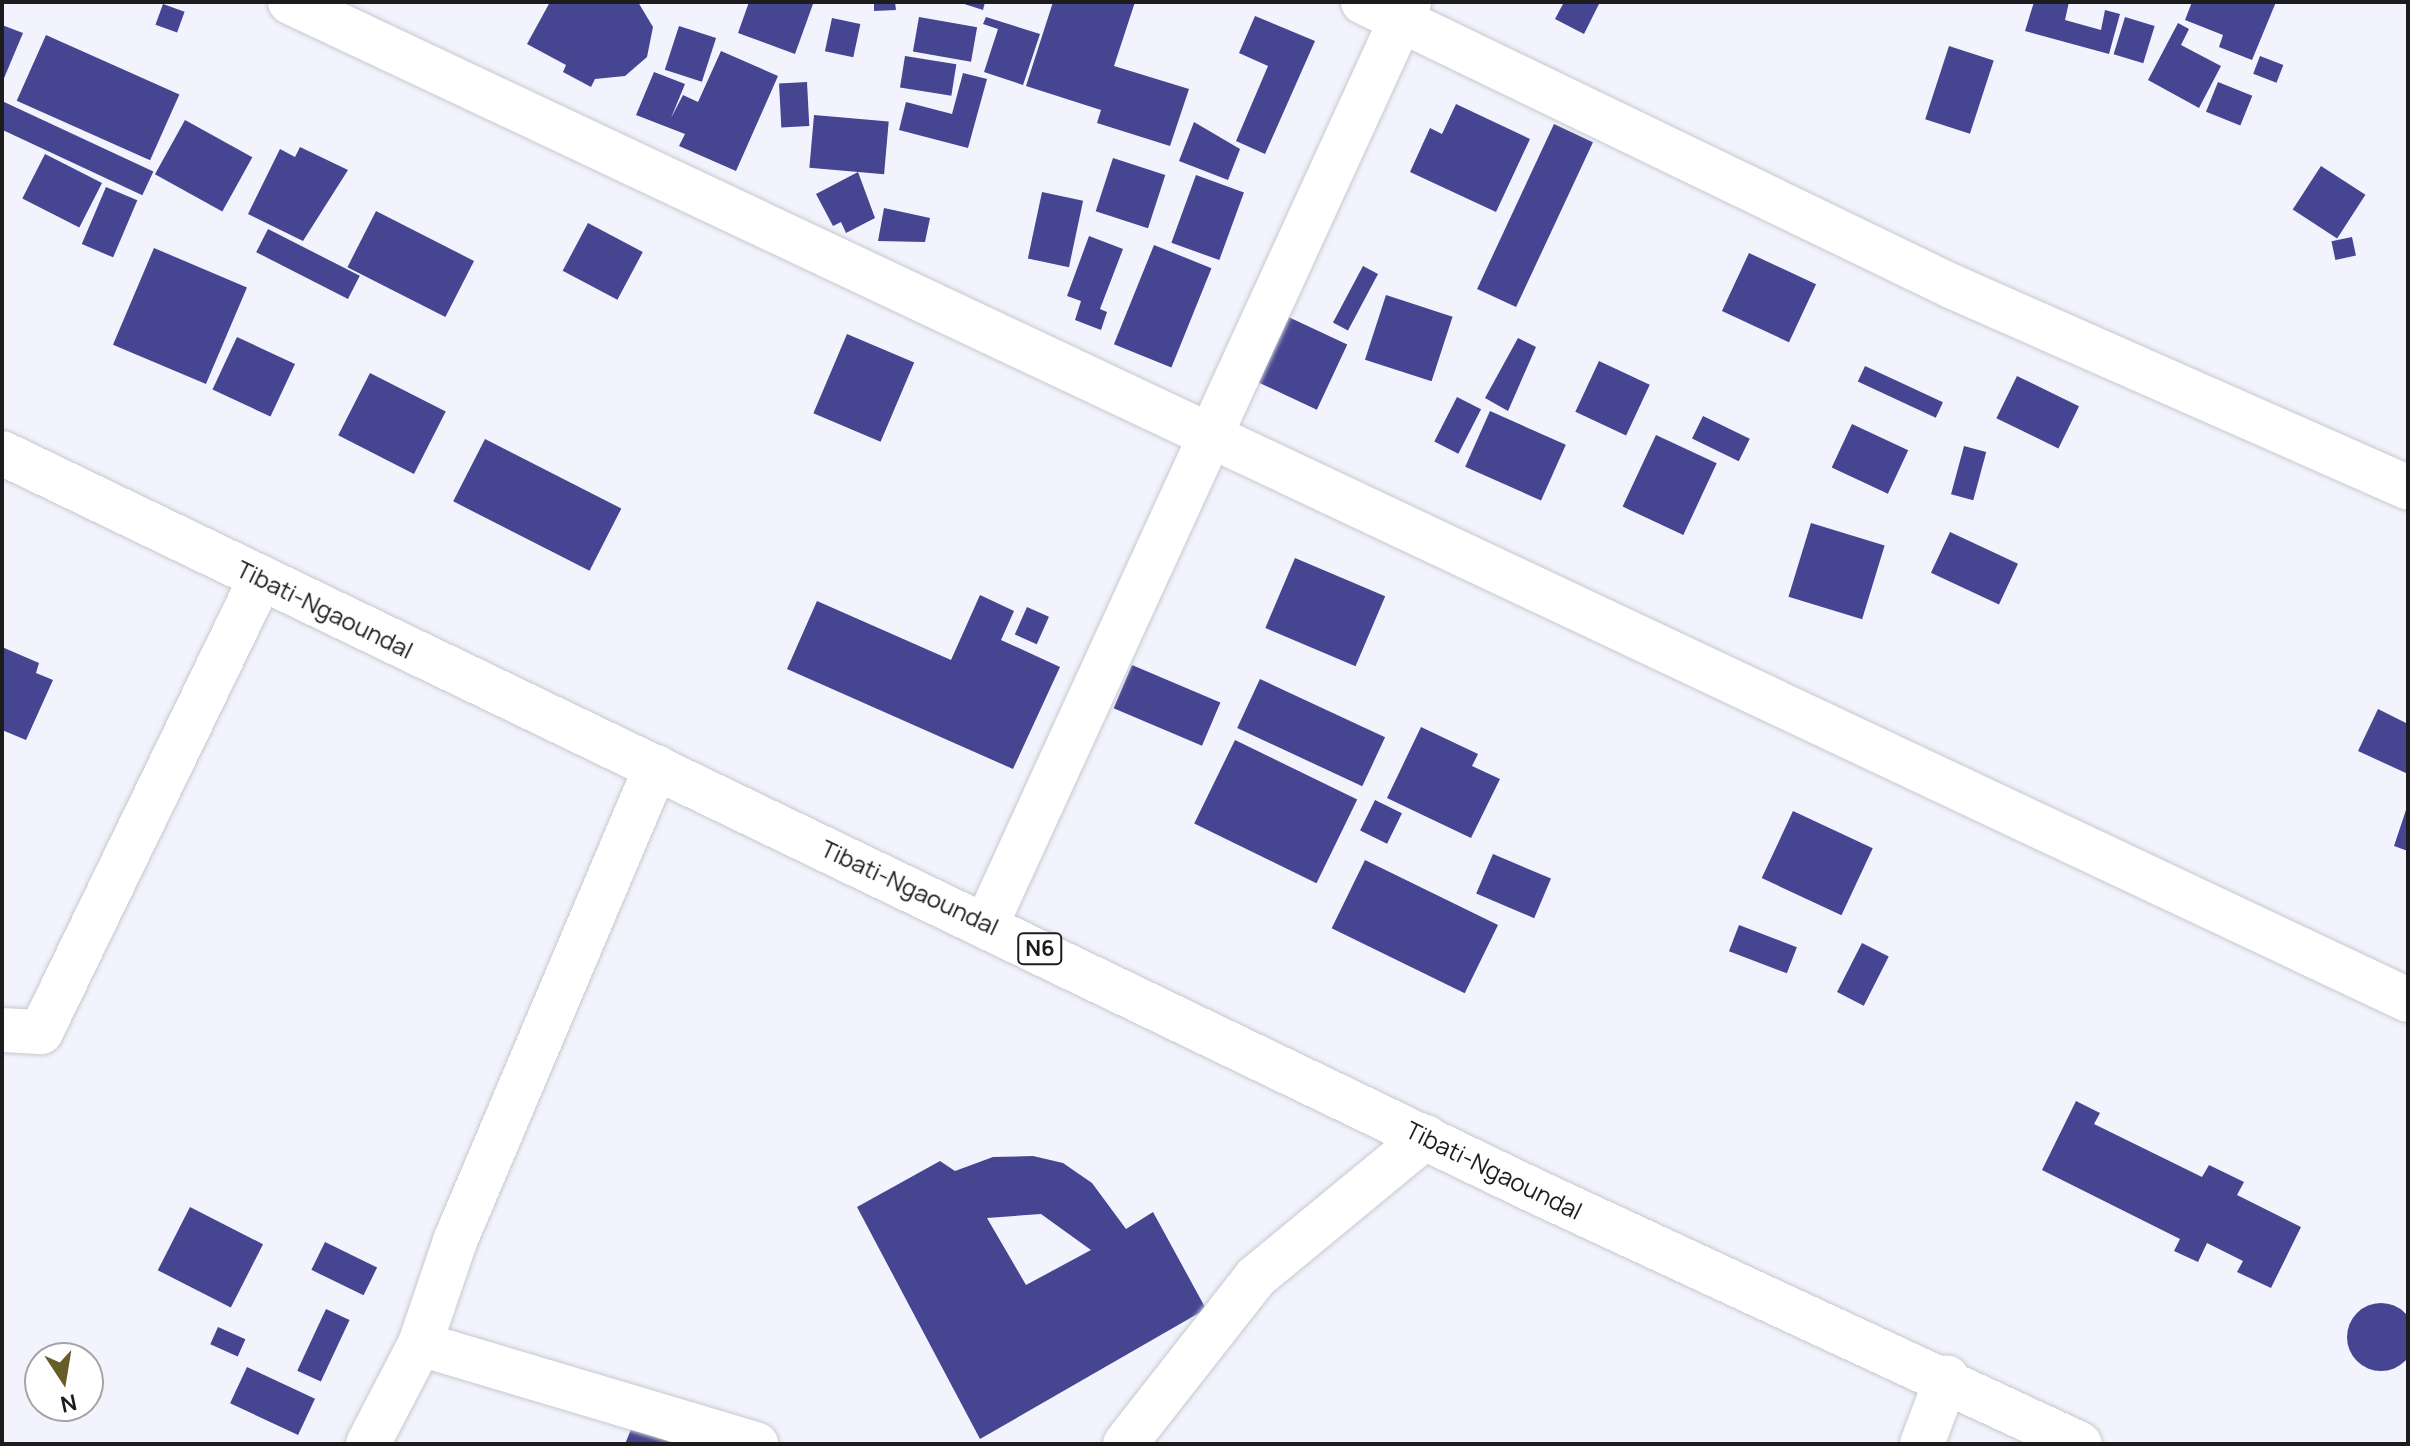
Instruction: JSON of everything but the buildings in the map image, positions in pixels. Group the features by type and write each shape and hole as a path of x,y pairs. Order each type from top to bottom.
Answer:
{"main road":[{"path":"290,2 2408,1000"},
{"path":"987,923 1210,436 1391,8 1951,286 2408,488"},
{"name":"Tibati-Ngaoundal","path":"2,453 987,923 1426,1137 1947,1378 2080,1444"},
{"path":"2,1030 41,1032 261,578"},
{"path":"368,1444 420,1344 455,1241 656,767"},
{"path":"1125,1444 1256,1277 1426,1137"},
{"path":"420,1344 756,1444"},
{"path":"1922,1444 1947,1378"}]}
